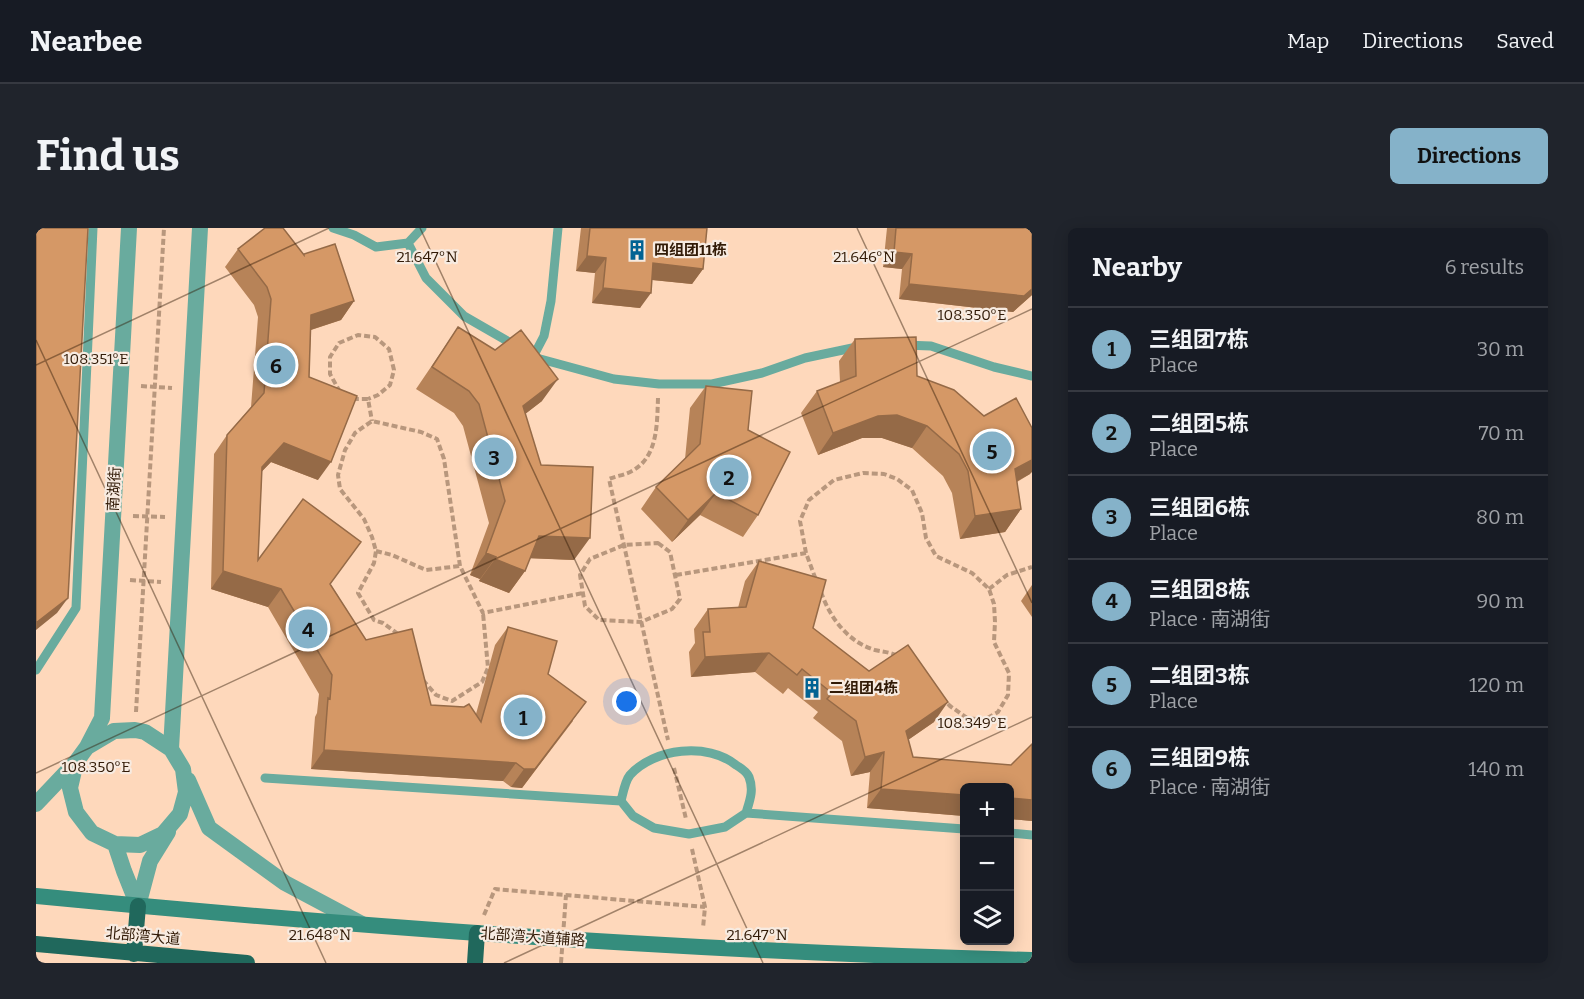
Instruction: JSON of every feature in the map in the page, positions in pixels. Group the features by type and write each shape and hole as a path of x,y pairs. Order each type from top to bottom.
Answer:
{"highway":[{"path":"134,954 138,906"},
{"path":"475,963 477,933"},
{"name":"北部湾大道","path":"36,944 247,963"}],"main road":[{"name":"北部湾大道辅路","path":"36,896 568,939 922,957 1032,960"}],"street":[{"name":"南湖街","path":"87,747 102,718 129,228"},
{"path":"171,749 200,228"},
{"path":"36,804 76,762 87,747 114,731 145,732 171,749 183,769 210,828 285,884 362,924"},
{"path":"76,762 70,788 76,812 92,833 115,844 140,845 163,834 180,814"},
{"path":"138,906 150,861 180,814 186,792 183,769"},
{"path":"115,844 138,906"}],"lane":[{"path":"36,670 76,608 93,228"},
{"path":"333,228 354,235 376,247 408,243 422,228"},
{"path":"533,357 544,336 551,301 558,228"},
{"path":"408,243 426,279 464,316 533,357 614,379 659,384 712,384 762,373 805,358 867,344"},
{"path":"899,345 931,346 994,367 1032,376"},
{"path":"621,801 628,777 645,762 671,753 700,751 729,759 749,775 752,792 746,813"},
{"path":"265,778 621,801 633,816 654,828 689,834 725,827 746,813 960,830"},
{"path":"1014,833 1032,835"}],"path":[{"path":"135,730 164,228"},
{"path":"358,335 375,338 389,349 394,370 390,385 378,395 368,399 356,399 340,392 330,374 330,357 339,343 358,335"},
{"path":"120,384 191,388"},
{"path":"659,384 657,431 650,455 633,471 609,479 705,907 702,946"},
{"path":"368,399 372,421"},
{"path":"403,643 398,634 383,623 374,620 358,592 374,562 376,551 364,519 340,489 338,475 345,450 355,433 372,421 421,432 437,439 444,459 460,566 483,613 488,668 482,682 452,701 436,695 422,680 418,671"},
{"path":"905,660 891,652 874,650 850,638 832,617 823,598 806,553 800,521 809,500 834,480 863,473 884,474 897,479 912,490 922,513 926,538 936,556 972,573 989,589 994,604 994,642 1009,673 1008,695 998,712 984,720 967,718 943,699"},
{"path":"113,514 183,518"},
{"path":"658,543 670,552 676,575 680,599 672,609 641,622 599,620 585,606 580,575 590,559 624,545 658,543"},
{"path":"376,551 392,555 426,570 460,566"},
{"path":"676,575 806,553"},
{"path":"989,589 1007,574 1032,567"},
{"path":"110,579 180,583"},
{"path":"483,613 583,593"},
{"path":"477,933 495,889 705,907"},
{"path":"561,963 566,895"}],"building":[{"path":"36,228 88,228 68,598 36,623"},
{"path":"265,228 283,228 304,255 335,244 354,301 311,315 309,377 357,396 331,462 284,443 262,467 258,560 303,499 361,542 330,584 366,640 412,629 431,705 464,707 469,704 481,722 508,627 557,641 548,674 586,702 535,769 524,769 516,763 324,750 332,675 281,589 223,571 227,435 264,393 271,299 267,287 238,249"},
{"name":"四组团11栋","path":"590,228 707,228 703,269 653,263 651,293 603,288 606,258 587,256"},
{"path":"896,228 1032,228 1032,289 1024,296 909,284 912,254 894,252"},
{"path":"458,327 495,350 521,330 558,379 523,406 541,465 593,467 590,538 539,536 525,571 486,553 505,501 479,404 469,391 432,367"},
{"path":"916,337 917,376 954,390 984,416 1016,398 1032,428 1032,460 1015,469 1021,509 975,516 968,471 959,454 927,426 897,415 878,416 833,433 817,391 856,376 855,339"},
{"path":"706,386 752,391 748,430 790,452 758,515 716,493 688,520 656,487 700,444"},
{"path":"759,561 826,580 813,628 869,671 908,645 948,702 906,731 913,757 1011,765 1032,744 1032,800 1014,798 1014,783 960,783 960,795 881,789 884,752 865,757 856,721 827,699 832,693 802,669 797,675 769,653 705,657 703,632 710,632 708,609 746,607"}],"place":[{"name":"四组团11栋","path":"637,250"},
{"name":"三组团9栋","path":"276,365"},
{"name":"二组团3栋","path":"992,451"},
{"name":"三组团6栋","path":"494,457"},
{"name":"二组团5栋","path":"729,477"},
{"name":"三组团8栋","path":"308,629"},
{"name":"二组团4栋","path":"812,688"},
{"name":"三组团7栋","path":"523,717"}]}
